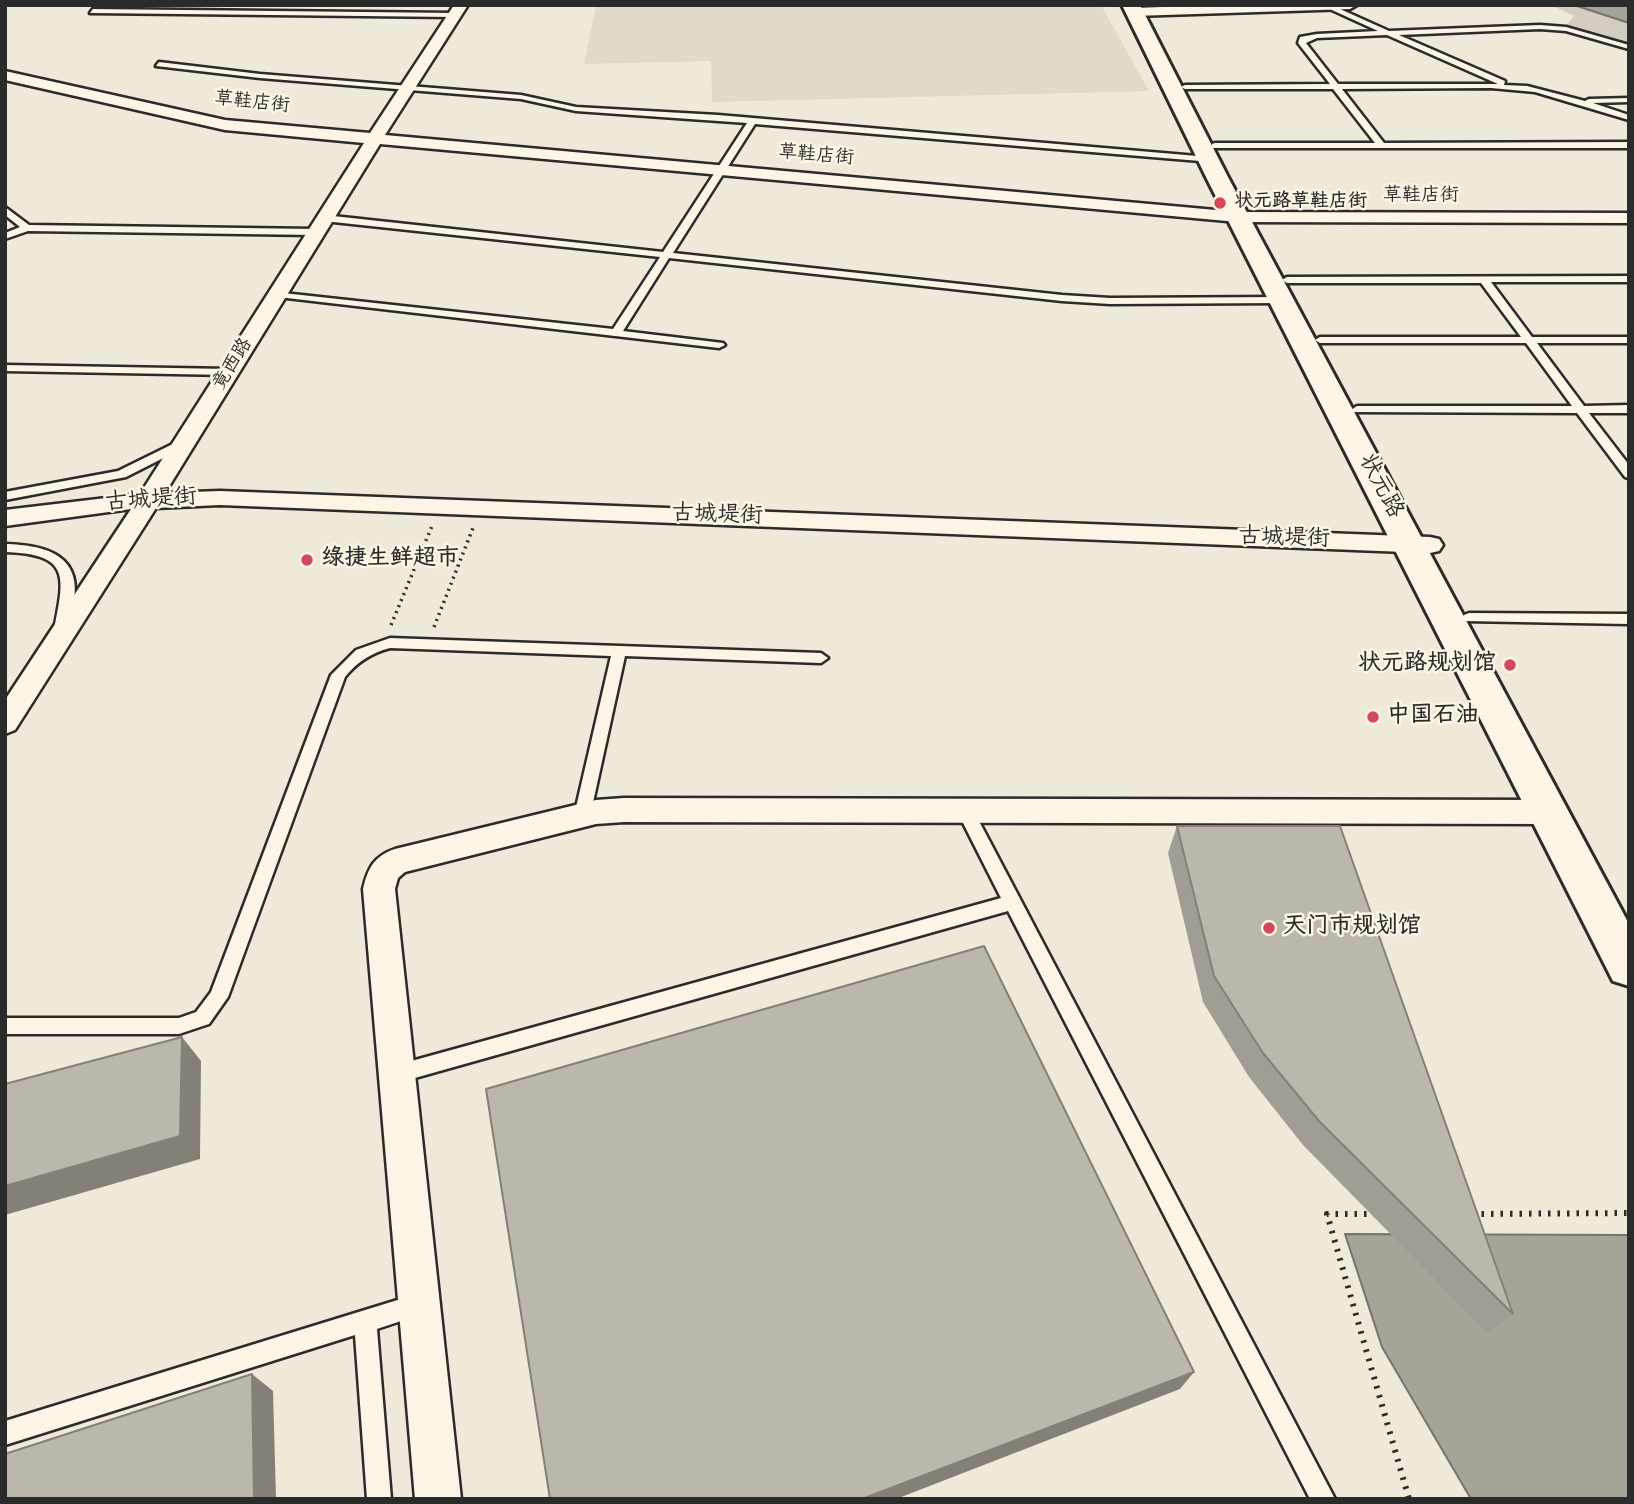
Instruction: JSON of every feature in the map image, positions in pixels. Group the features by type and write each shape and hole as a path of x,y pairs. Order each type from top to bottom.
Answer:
{"main road":[{"name":"状元路","path":"1138,9 1185,87 1212,153"},
{"name":"状元路","path":"1138,9 1420,545 1469,618 1629,913"},
{"name":"状元路","path":"1284,290 1320,341 1357,410 1548,812 1629,967"}],"street":[{"path":"1138,9 1350,5"},
{"name":"竟西路","path":"5,723 187,441 374,137 457,10"},
{"name":"草鞋店街","path":"5,75 225,125 1246,217 1629,218"},
{"name":"古城堤街","path":"5,518 149,500 220,498 1420,545"},
{"path":"438,1499 379,889 383,872 395,862 582,816 638,810 1548,812"}],"lane":[{"path":"1325,6 1488,78 1562,96 1598,101 1629,100"},
{"path":"93,11 457,10"},
{"path":"1381,145 1302,43 1303,39 1317,36 1554,27 1629,47"},
{"path":"159,64 260,76 521,97 576,109 1212,153 1381,145 1629,145"},
{"path":"1185,87 1491,86 1535,90"},
{"path":"1562,96 1629,118"},
{"path":"616,333 753,121"},
{"path":"5,210 27,228"},
{"path":"5,236 27,228 320,225 668,253 1062,298 1110,301 1484,280 1629,279"},
{"path":"1484,280 1629,474"},
{"path":"278,294 719,345"},
{"path":"1320,341 1629,340"},
{"path":"5,368 229,372"},
{"path":"1357,410 1629,409"},
{"path":"5,496 122,474 187,441"},
{"path":"5,548 39,551 62,564 69,580 58,643"},
{"path":"1469,618 1629,620"},
{"path":"5,1026 178,1026 202,1018 219,997 338,675 349,661 369,648 428,644 821,658"},
{"path":"582,816 619,652"},
{"path":"965,811 1323,1499"},
{"path":"397,1074 1013,902"},
{"path":"5,1433 419,1304"},
{"path":"365,1320 379,1499"}],"path":[{"path":"383,645 440,507"},
{"path":"428,644 480,508"},
{"path":"1464,1214 1629,1213"},
{"path":"1382,1214 1327,1214 1409,1499"}],"shaded area":[{"path":"596,5 1101,5 1149,91 712,102 711,61 584,64"},
{"path":"1551,5 1629,5 1629,47 1564,28 1574,16"},
{"path":"1574,5 1629,5 1629,23"},
{"path":"1345,1234 1629,1235 1629,1499 1471,1499 1382,1347"}],"building":[{"path":"1177,826 1340,826 1513,1314 1319,1121 1263,1053 1214,976"},
{"path":"984,946 1194,1372 862,1499 550,1499 486,1089"},
{"path":"182,1037 180,1136 5,1186 5,1084"},
{"path":"252,1374 254,1499 5,1499 5,1454"}],"place":[{"name":"状元路草鞋店街","path":"1220,203"},
{"name":"绿捷生鲜超市","path":"307,560"},
{"name":"状元路规划馆","path":"1510,665"},
{"name":"中国石油","path":"1373,717"},
{"name":"天门市规划馆","path":"1269,928"}]}
